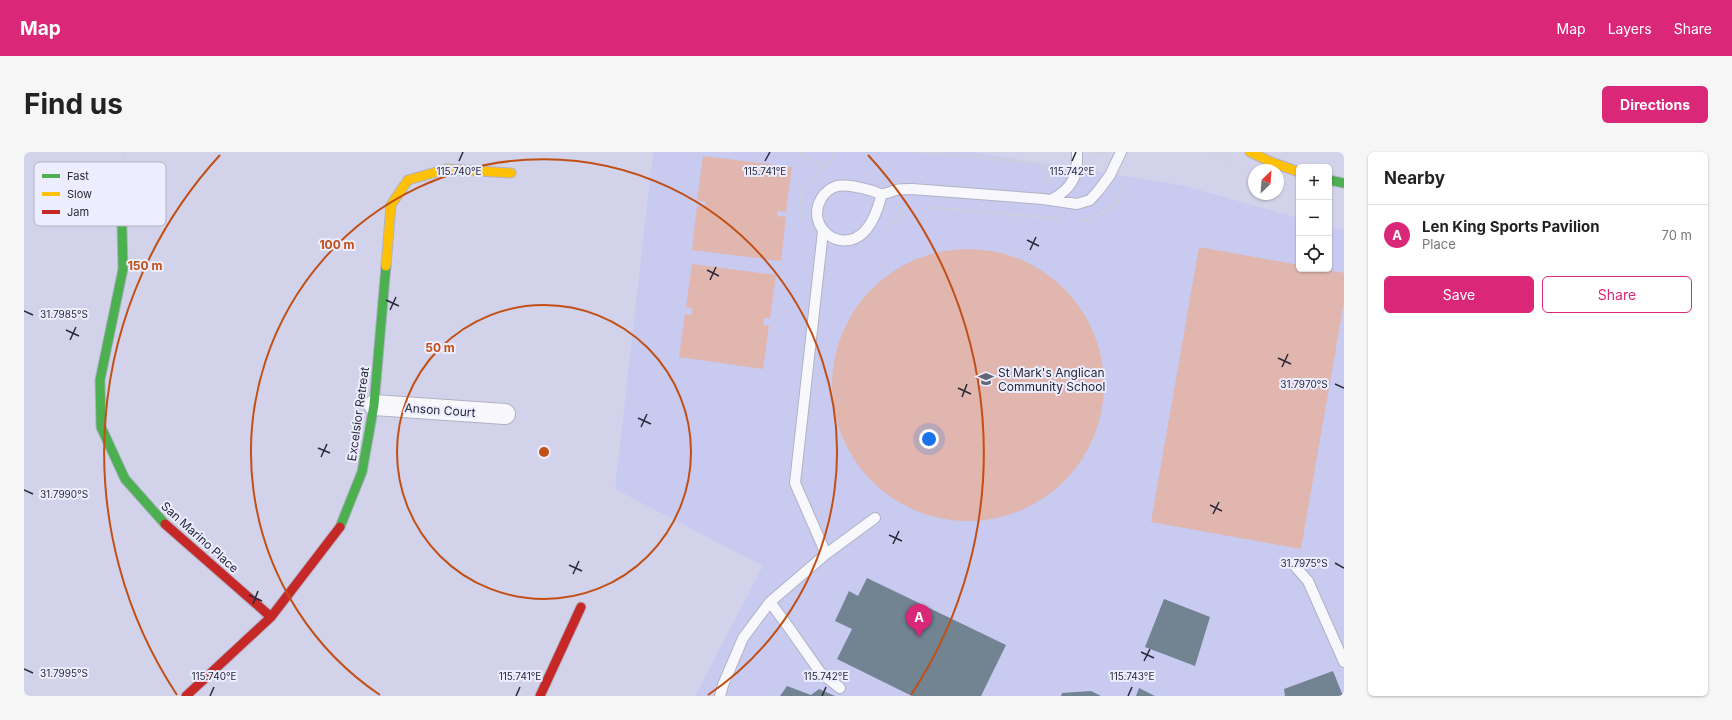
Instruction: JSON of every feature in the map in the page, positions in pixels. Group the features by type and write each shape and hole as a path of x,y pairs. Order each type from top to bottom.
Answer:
{"street":[{"path":"1250,152 1271,162 1296,171"},
{"name":"Excelsior Retreat","path":"186,696 271,617 341,526 362,472 374,406 390,205 408,180 447,169 511,173"},
{"path":"1332,181 1344,183"},
{"name":"San Marino Place","path":"122,226 123,269 100,380 101,427 125,479 165,524 271,617"},
{"name":"Anson Court","path":"374,406 505,414"},
{"path":"540,696 581,607"}],"lane":[{"path":"1047,200 1063,194 1075,177 1077,166 1076,152"},
{"path":"882,194 873,218 864,232 856,237 848,240 839,240 823,231 818,223 818,205 822,197 828,191 836,187 847,185 882,194 896,190 912,189 1047,200 1077,204 1090,200 1110,175 1121,152"},
{"path":"823,231 795,483 826,554"},
{"path":"720,696 723,685 743,638 770,602 826,554 875,518"},
{"path":"1293,564 1308,581 1344,662"},
{"path":"770,602 820,672 840,688"}],"path":[{"path":"798,152 823,167"},
{"path":"916,152 1040,163 1046,169 1047,200 1042,217"}],"shaded area":[{"name":"St Mark's Anglican Community School","path":"653,152 972,152 1181,185 1296,217 1296,272 1332,272 1332,227 1344,230 1344,696 695,696 763,566 615,489"},
{"path":"703,156 792,167 786,212 778,211 777,216 786,217 781,261 692,250 697,206 705,207 706,202 697,200"},
{"path":"1199,247 1296,264 1296,272 1332,271 1344,273 1344,302 1301,549 1151,522"},
{"path":"968,249 1007,255 1032,265 1064,289 1081,310 1093,333 1101,359 1104,385 1098,424 1088,449 1064,481 1043,498 1020,510 994,518 968,521 929,515 904,505 872,481 855,460 843,437 835,411 832,385 838,346 848,321 872,289 893,272 916,260 942,252"},
{"path":"692,264 776,275 770,318 764,318 763,325 769,326 763,369 679,357 685,314 691,315 692,308 686,307"}],"building":[{"path":"867,578 1006,645 981,696 912,696 837,659 852,629 835,621 849,591 858,596"},
{"path":"1164,599 1210,617 1195,666 1145,647"},
{"path":"1333,671 1343,696 1285,696 1284,689"},
{"path":"787,686 811,695 819,689 835,696 780,696"},
{"path":"1139,688 1155,696 1136,696"},
{"path":"1091,691 1101,696 1061,696 1062,693"}],"traffic: fast":[{"path":"1332,181 1344,183"},
{"path":"122,226 123,269 100,380 101,427 125,479 165,524"},
{"path":"340,527 362,472 374,405 386,266"}],"traffic: slow":[{"path":"1250,152 1271,162 1296,171"},
{"path":"386,266 391,205 408,180 447,169 511,173"}],"traffic: jam":[{"path":"165,524 271,617"},
{"path":"186,696 271,617 340,527"},
{"path":"540,696 581,607"}],"place":[{"name":"St Mark's Anglican Community School","path":"986,379"},
{"name":"Len King Sports Pavilion","path":"919,637"}]}
